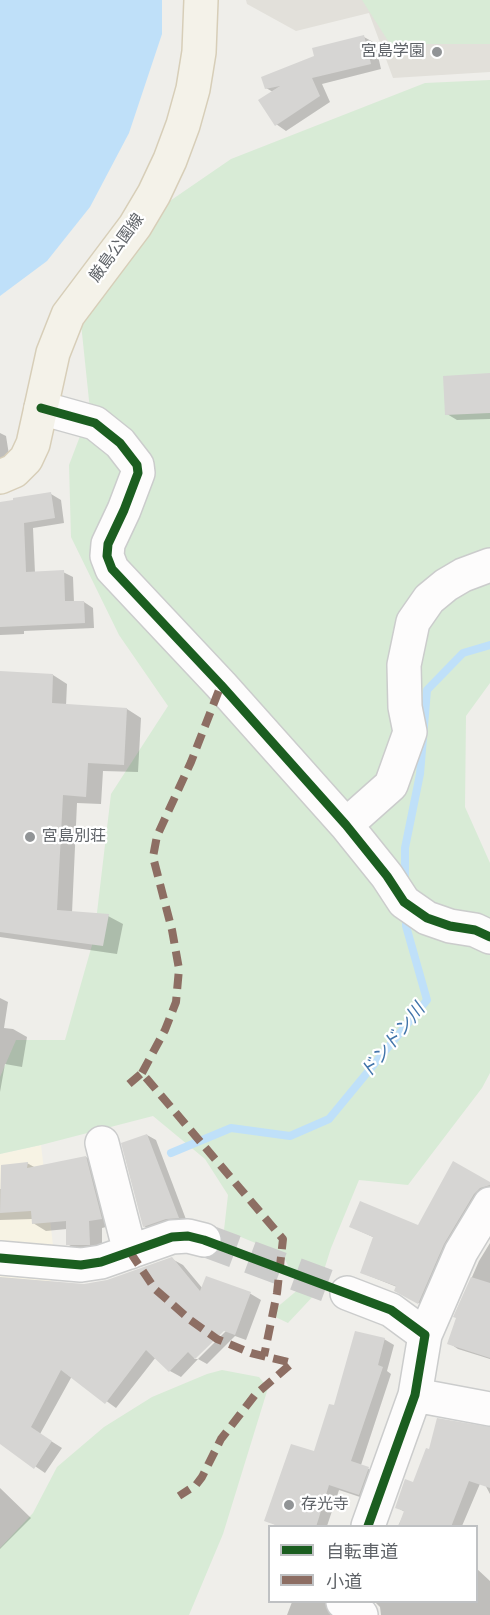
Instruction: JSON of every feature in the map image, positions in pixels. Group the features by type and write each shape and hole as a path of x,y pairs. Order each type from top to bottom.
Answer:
{"main road":[{"name":"厳島公園線","path":"0,477 14,471 26,459 33,444 54,353 68,315 135,226 170,160 193,89 199,52 201,0"}],"street":[{"path":"41,408 95,423 120,443 137,465 138,472 108,544 107,556 112,569 221,685 346,825 387,876 404,902 427,918 450,926 475,930 490,937"},
{"path":"346,825 391,785 410,732 405,707 404,665 413,622 429,599 446,585 463,575 490,565"},
{"path":"102,1143 130,1252"},
{"path":"369,1525 415,1395 425,1335 461,1252 490,1204"},
{"path":"0,1258 81,1265 101,1262 172,1237 188,1236 204,1240"},
{"path":"347,1293 391,1310 425,1335"},
{"path":"415,1395 490,1409"},
{"path":"344,1603 361,1615"}],"shaded area":[{"name":"宮島学園","path":"246,0 490,0 490,72 393,78 369,13 296,31 247,4"},
{"path":"41,1145 56,1270 0,1388 0,1154"}],"green space":[{"path":"362,0 490,0 490,44 390,44"},
{"path":"490,80 490,683 466,716 465,807 490,863 490,1073 482,1088 408,1185 359,1180 331,1248 317,1292 288,1323 269,1314 300,1288 282,1254 224,1230 228,1195 205,1159 153,1116 0,1154 0,1077 16,1040 65,1040 94,938 111,794 168,706 119,635 71,537 69,465 90,410 80,314 148,216 231,159 425,83"},
{"path":"222,1370 259,1377 268,1388 223,1534 189,1615 0,1615 0,1548 33,1513 57,1467 104,1427 152,1397"}],"water":[{"path":"0,0 162,0 162,34 129,133 90,207 47,261 0,296"}],"building":[{"path":"364,35 371,64 312,78 320,96 275,126 258,100 280,86 265,89 261,77 314,56 312,48"},
{"path":"490,373 490,413 445,415 443,376"},
{"path":"51,492 55,518 24,523 26,572 64,570 65,601 84,601 85,623 0,627 0,502"},
{"path":"0,671 53,674 52,703 127,708 124,765 88,763 86,797 63,795 57,910 109,914 103,946 0,932"},
{"path":"147,1134 179,1218 166,1219 143,1227 121,1143"},
{"path":"86,1156 102,1219 89,1221 90,1245 66,1245 66,1221 32,1224 31,1211 0,1213 1,1165 28,1162 27,1168"},
{"path":"453,1161 490,1182 490,1185 480,1188 474,1194 444,1244 418,1304 394,1291 396,1286 360,1273 373,1237 349,1227 360,1201 418,1225"},
{"path":"172,1257 200,1291 206,1276 251,1292 235,1335 224,1331 195,1359 188,1352 169,1372 146,1350 105,1404 61,1370 31,1427 52,1441 34,1469 0,1444 0,1277 84,1284 107,1280"},
{"path":"471,1277 490,1283 490,1358 447,1344 456,1318 453,1317"},
{"path":"355,1331 385,1338 378,1365 383,1367 351,1461 369,1467 359,1495 329,1485 317,1525 275,1525 264,1521 291,1444 314,1451 329,1404 334,1405"},
{"path":"437,1418 490,1427 490,1488 469,1481 452,1525 399,1525 404,1511 395,1508 405,1479 413,1482 426,1448 429,1449"}],"waterway":[{"name":"ドンドン川","path":"405,884 405,848 420,774 427,690 463,653 490,645"},
{"name":"ドンドン川","path":"171,1153 231,1128 290,1136 329,1119 427,1000 406,926 406,915"}],"tunnel":[{"path":"204,1240 347,1293"}],"marked path":[{"path":"142,1073 165,1030 176,1002 179,969 172,930 153,857 157,836 191,762 221,685"},
{"path":"129,1084 142,1073 283,1239 277,1293 264,1356"},
{"path":"130,1252 155,1289 189,1319 217,1339 251,1353 292,1363 255,1395 221,1439 196,1485 179,1496"}],"cycle path":[{"path":"41,408 95,423 120,443 137,465 138,473 108,544 107,556 112,569 221,685 346,825 387,876 404,902 427,918 450,926 475,930 490,937"},
{"path":"0,1258 81,1265 101,1262 172,1237 188,1236 391,1310 425,1335 415,1395 368,1525"}],"place":[{"name":"宮島学園","path":"437,52"},
{"name":"宮島別荘","path":"30,837"},
{"name":"存光寺","path":"289,1505"}]}
